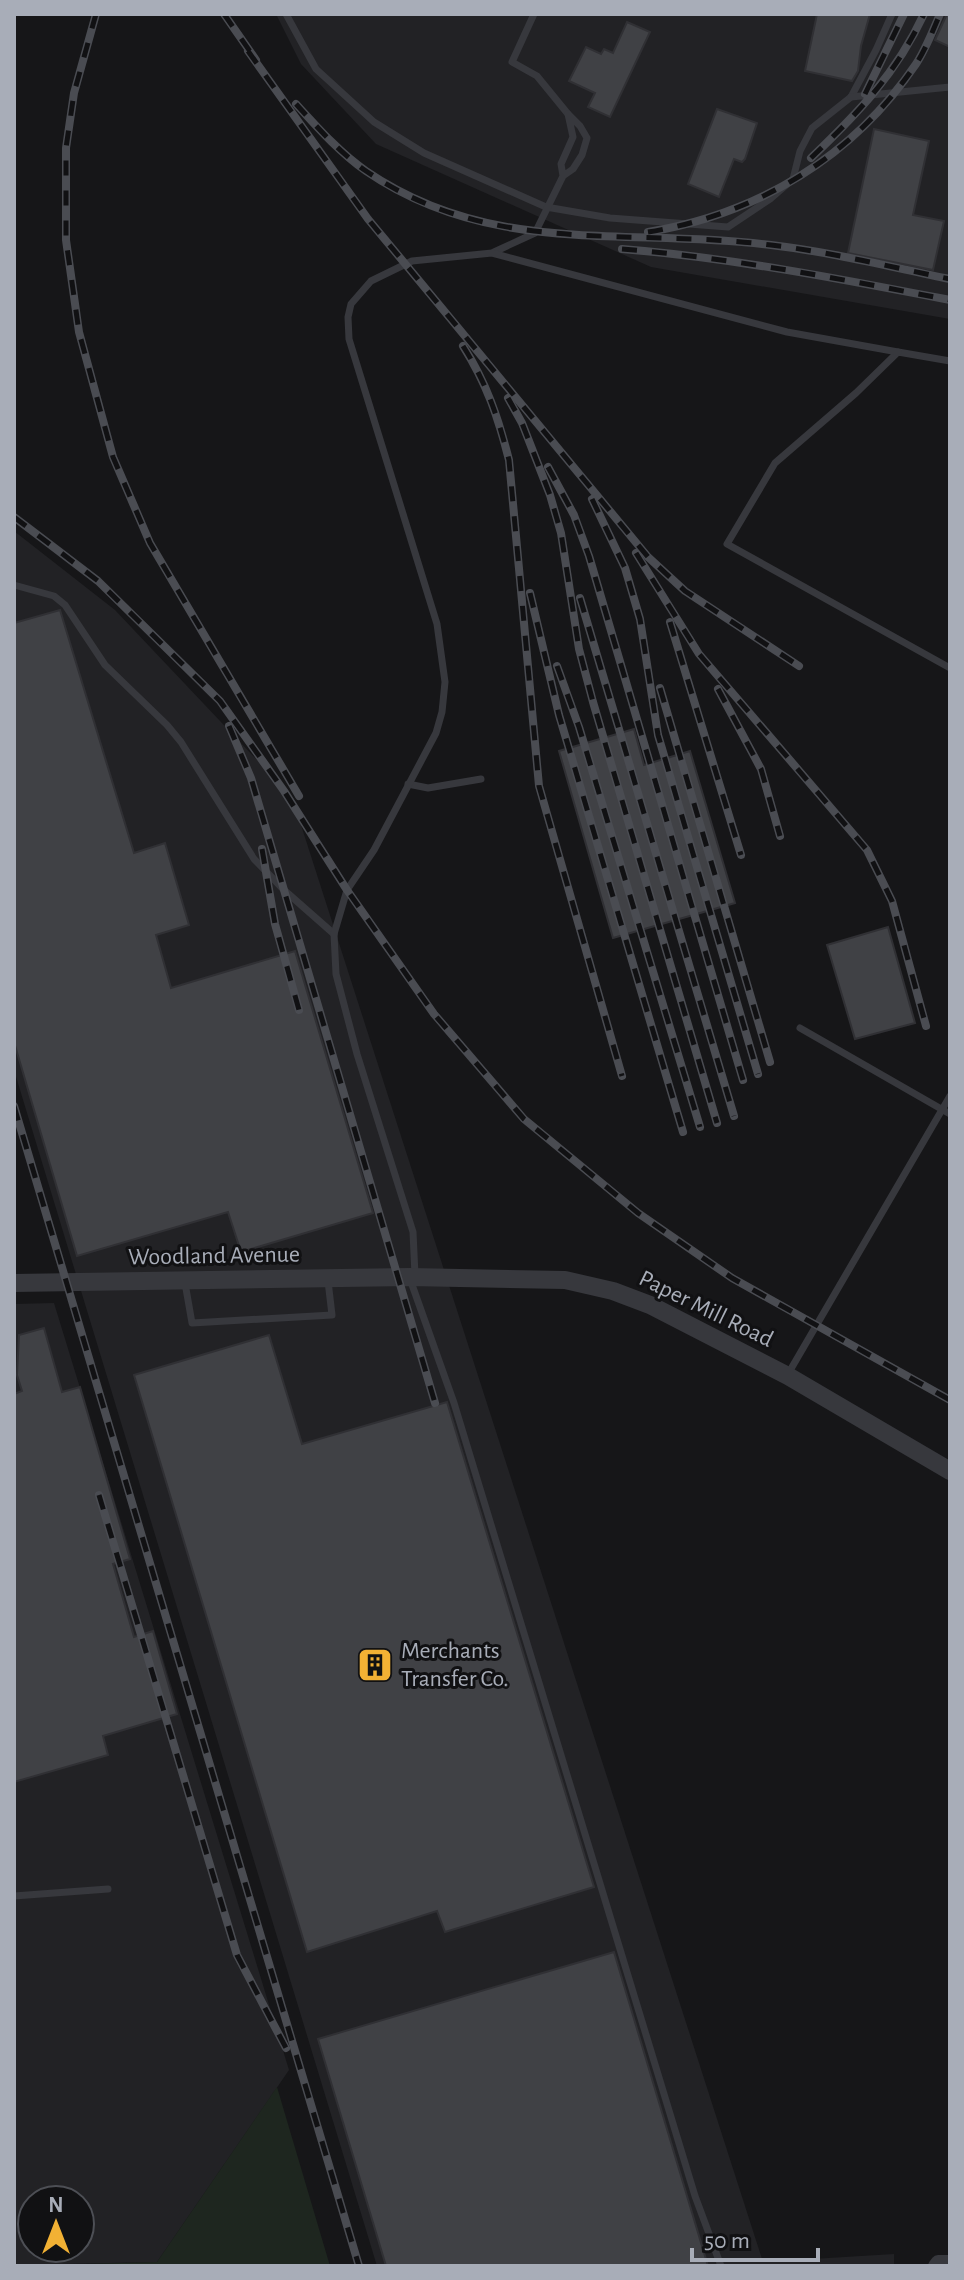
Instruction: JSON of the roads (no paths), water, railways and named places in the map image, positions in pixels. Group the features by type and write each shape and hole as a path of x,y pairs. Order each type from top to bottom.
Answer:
{"street":[{"name":"Woodland Avenue","path":"14,1283 412,1277"},
{"name":"Paper Mill Road","path":"412,1277 565,1280 613,1291 650,1305 788,1376 950,1471"}],"lane":[{"path":"286,14 316,69 374,122 424,153 546,207 610,218 728,227 770,199 793,179 800,151 812,128 851,97 892,14"},
{"path":"534,14 512,62 537,76 587,138 582,155 573,169 563,176 535,233 492,253 406,263 371,281 351,304 348,317 349,339 437,624 445,682 436,733 374,850 347,890 334,934 336,974 413,1232 412,1277 454,1403 686,2167 721,2266"},
{"path":"851,97 950,87"},
{"path":"563,176 561,164 573,137 568,114"},
{"path":"492,253 787,332 950,361"},
{"path":"898,352 775,463 727,544 950,668"},
{"path":"14,585 54,596 65,605 105,665 181,742 254,859 334,934"},
{"path":"408,784 428,788 481,779"},
{"path":"800,1028 946,1112"},
{"path":"788,1376 946,1112 950,1096"},
{"path":"184,1281 192,1323 332,1315 328,1278"},
{"path":"14,1896 108,1889"}],"railway":[{"path":"96,14 74,93 66,148 66,240 79,332 113,457 150,543 299,796"},
{"path":"224,14 256,60"},
{"path":"865,94 904,14"},
{"path":"811,158 875,92 924,14"},
{"path":"648,232 727,211 765,195 833,153 891,97 920,58 940,14"},
{"path":"248,51 368,219 648,557 685,591 799,666"},
{"path":"296,104 338,148 366,171 414,198 463,217 513,228 563,234 771,245 950,279"},
{"path":"622,249 746,264 950,300"},
{"path":"463,346 491,401 509,460 539,786 622,1076"},
{"path":"508,398 522,423 561,533 579,649 593,702 717,1123"},
{"path":"548,467 574,515 589,556 743,1080"},
{"path":"592,499 625,568 640,619 658,735 758,1074"},
{"path":"14,517 98,581 220,701 434,1014 524,1119 638,1213 732,1278 950,1400"},
{"path":"636,553 699,654 867,850 892,901 926,1026"},
{"path":"530,593 559,715 683,1132"},
{"path":"580,598 734,1116"},
{"path":"670,622 741,855"},
{"path":"557,666 579,727 700,1127"},
{"path":"660,688 770,1062"},
{"path":"718,689 761,769 780,836"},
{"path":"229,726 251,778 435,1403"},
{"path":"262,849 275,924 299,1010"},
{"path":"14,1106 359,2266"},
{"path":"99,1495 237,1955 286,2048"}],"place":[{"name":"Merchants Transfer Co.","path":"375,1665"}]}
